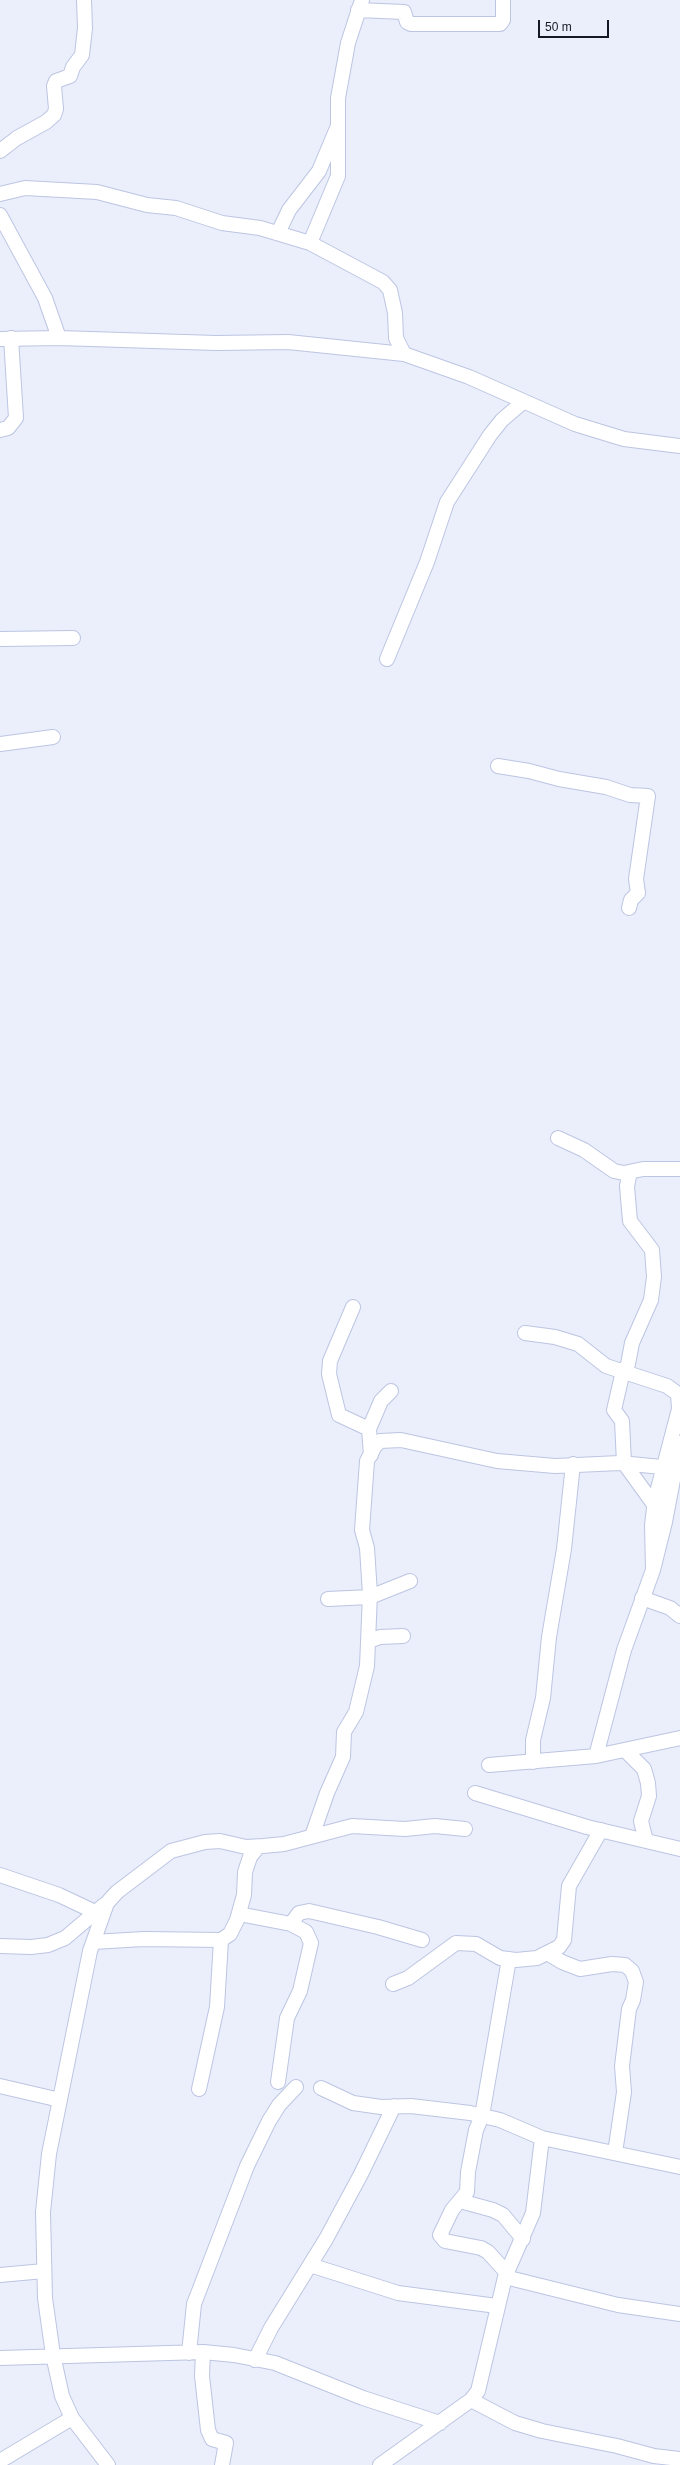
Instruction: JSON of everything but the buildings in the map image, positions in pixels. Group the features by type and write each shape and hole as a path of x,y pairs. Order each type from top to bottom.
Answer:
{"street":[{"path":"0,151 17,138 46,122 54,115 56,109 54,86 56,81 70,76 73,66 82,55 85,28 84,0"},
{"path":"310,243 338,176 338,98 348,43 360,5 404,12 407,22 410,24 500,24 503,20 503,0"},
{"path":"278,234 289,210 319,171 338,126"},
{"path":"0,194 25,188 96,192 147,205 176,208 222,223 260,228 310,243 382,282 390,290 395,313 396,338 404,354"},
{"path":"0,215 45,298 60,338"},
{"path":"0,430 8,428 16,418 6,339 60,338 216,342 288,342 404,354 469,377 575,424 624,439 680,446"},
{"path":"387,659 427,562 447,502 490,435 502,420 523,402"},
{"path":"0,639 73,638"},
{"path":"0,744 52,737"},
{"path":"498,766 529,770 630,795 648,796 636,879 638,893 631,900 629,908"},
{"path":"558,1138 584,1150 614,1171 624,1174 643,1169 680,1169"},
{"path":"630,1172 626,1186 630,1221 652,1250 654,1277 651,1300 632,1343 628,1364 624,1372 614,1410 622,1420 624,1463 654,1506"},
{"path":"353,1307 330,1361 329,1374 339,1415 369,1429"},
{"path":"525,1333 555,1337 578,1344 606,1366 667,1386 678,1394 679,1409 662,1468 654,1506 652,1542 653,1570"},
{"path":"371,1455 369,1429 381,1401 391,1391"},
{"path":"312,1836 327,1793 343,1757 344,1732 356,1712 368,1666 370,1597 366,1548 362,1530 367,1461 380,1442 388,1440 401,1440 498,1462 555,1466 573,1464 624,1463 662,1468"},
{"path":"596,1756 624,1650 653,1570 665,1522 680,1443"},
{"path":"533,1762 533,1740 543,1698 549,1637 564,1548 573,1464"},
{"path":"328,1599 370,1597 410,1580"},
{"path":"642,1598 670,1608 680,1616"},
{"path":"369,1641 380,1637 403,1636"},
{"path":"489,1765 596,1756 680,1738"},
{"path":"625,1750 644,1769 648,1783 649,1796 641,1821 646,1841"},
{"path":"475,1792 601,1830 680,1849"},
{"path":"0,1946 31,1947 48,1945 65,1938 117,1892 171,1852 182,1847 204,1842 220,1841 246,1847 284,1844 352,1826 405,1829 435,1826 465,1829"},
{"path":"393,1984 408,1978 456,1943 476,1944 500,1958 530,1960 547,1954 562,1944 569,1886 601,1830"},
{"path":"93,1942 144,1939 221,1940 230,1934 239,1914 244,1894 245,1872 252,1854 258,1847"},
{"path":"0,1875 59,1895 95,1912"},
{"path":"106,1903 93,1942 49,2154 45,2192 44,2271 45,2298 53,2355 62,2396 72,2418 108,2465"},
{"path":"291,1924 299,1913 309,1911 378,1927 422,1940"},
{"path":"239,1914 291,1924 306,1932 311,1943 300,1990 288,2018 278,2082"},
{"path":"199,2089 217,2007 221,1940"},
{"path":"547,1954 580,1969 612,1964 625,1965 632,1971 636,1982 633,2000 629,2010 622,2066 624,2092 615,2153"},
{"path":"509,1959 482,2116 476,2130 468,2172 467,2192 447,2220 440,2235 441,2239 481,2248 491,2255 506,2275 618,2305 680,2314"},
{"path":"0,2086 60,2100"},
{"path":"222,2465 226,2443 212,2439 208,2430 202,2376 196,2352 194,2304 247,2166 269,2121 279,2106 296,2087"},
{"path":"321,2088 353,2103 381,2107 411,2106 482,2116 500,2120 542,2138 680,2167"},
{"path":"255,2360 271,2328 310,2265 361,2174 394,2106"},
{"path":"380,2465 471,2400 478,2391 482,2377 486,2350 506,2275 523,2239 533,2213 542,2138"},
{"path":"460,2202 493,2210 502,2215 523,2239"},
{"path":"310,2265 398,2293 498,2306"},
{"path":"0,2275 44,2271"},
{"path":"0,2358 53,2355 196,2352 255,2360 275,2363 363,2398 440,2423"},
{"path":"471,2400 515,2423 542,2431 605,2443 654,2456 680,2459"},
{"path":"2,2465 0,2461 72,2418"}]}
